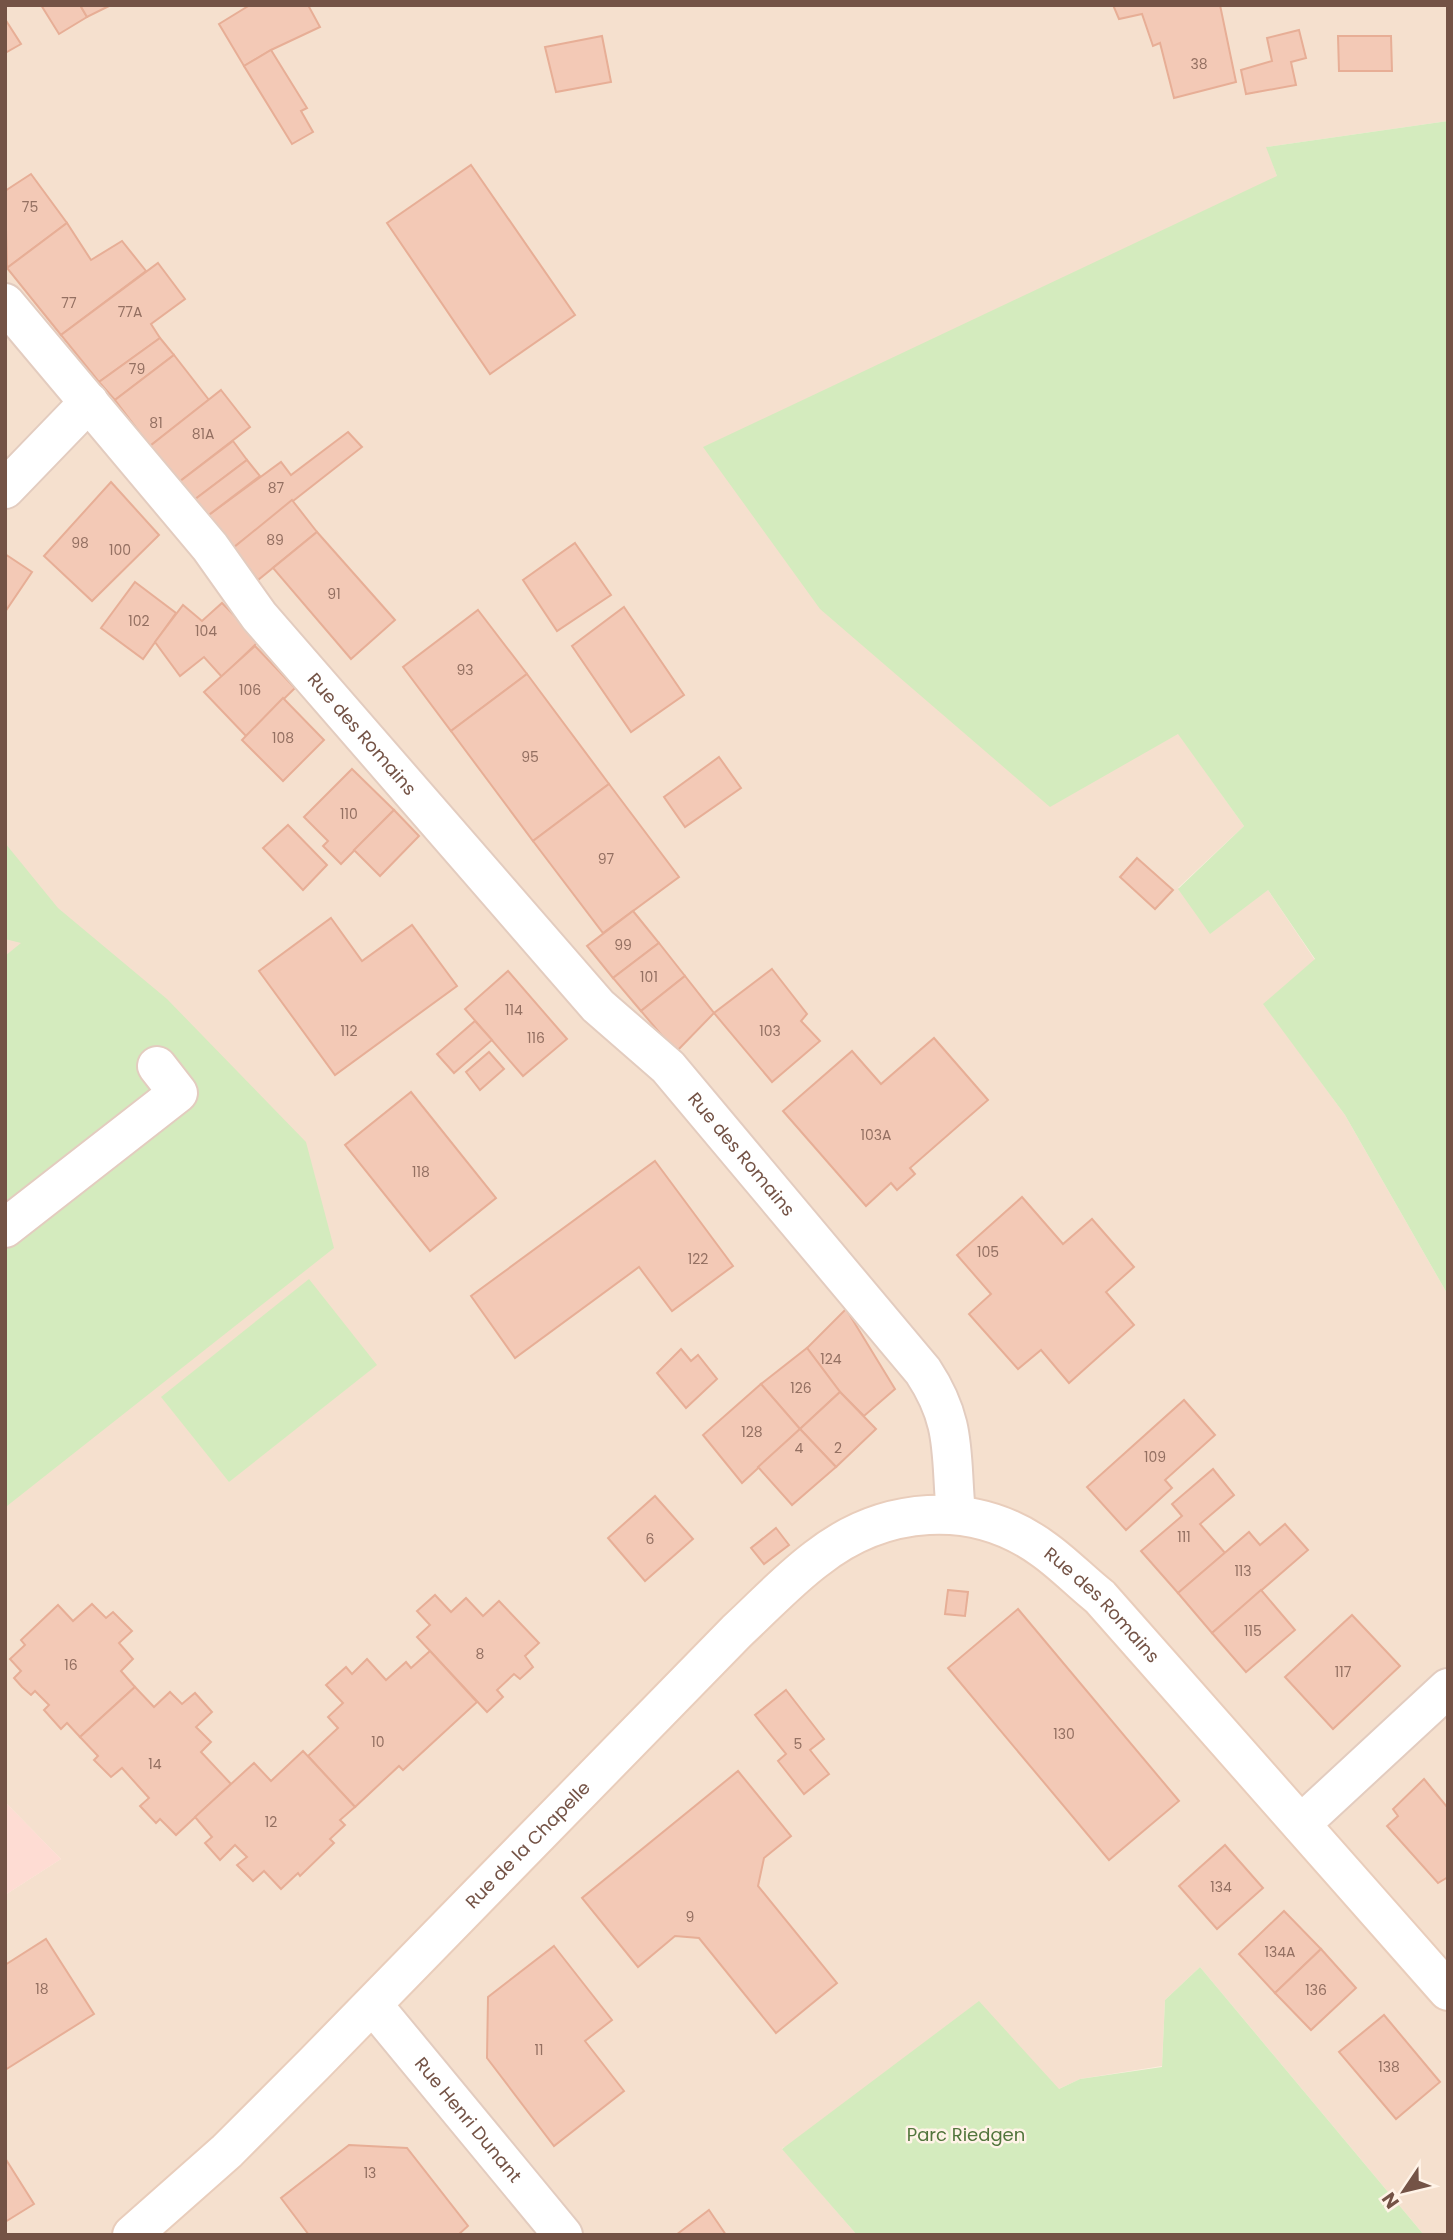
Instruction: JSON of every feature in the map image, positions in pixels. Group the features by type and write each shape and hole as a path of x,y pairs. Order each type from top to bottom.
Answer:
{"street":[{"name":"Rue des Romains","path":"5,303 210,547 259,616 598,1006 668,1067 923,1371 935,1390 951,1435 956,1514 1002,1526 1043,1549 1100,1597 1448,1991"},
{"path":"5,489 89,402"},
{"path":"5,1228 177,1093 157,1066"},
{"name":"Rue de la Chapelle","path":"132,2235 227,2151 737,1631 816,1558 857,1533 890,1521 920,1515 956,1514"},
{"path":"1301,1824 1448,1688"},
{"name":"Rue Henri Dunant","path":"373,2005 563,2235"}],"shaded area":[{"path":"5,5 1448,5 1448,121 1267,147 1277,176 1178,733 1244,826 1178,888 1268,890 1315,960 1264,1004 1345,1115 1448,1295 1448,2235 1424,2235 1200,1967 1165,2000 1162,2066 1080,2079 1059,2089 782,2148 857,2235 5,2235 5,1895 61,1859 5,1802"},
{"path":"5,1802 61,1859 5,1895"}],"green space":[{"path":"1448,121 1448,1295 1345,1115 1263,1004 1315,959 1268,890 1210,934 1178,889 1244,826 1178,734 1050,807 820,609 703,447 1277,176 1266,147"},
{"path":"5,843 58,908 167,999 306,1142 334,1248 7,1506 5,956 21,943 5,939"},
{"path":"309,1279 377,1365 229,1482 161,1397"},
{"name":"Parc Riedgen","path":"1200,1967 1424,2235 857,2235 782,2149 979,2001 1059,2089 1080,2079 1162,2067 1165,2000"}],"building":[{"path":"41,5 80,5 87,17 59,34"},
{"path":"80,5 111,5 87,17"},
{"path":"250,5 308,5 320,27 244,66 219,24"},
{"path":"1113,5 1220,5 1236,82 1174,98 1160,43 1153,46 1142,14 1119,19"},
{"path":"5,19 21,44 5,53"},
{"path":"1299,30 1306,58 1291,62 1296,85 1246,94 1241,70 1272,61 1267,38"},
{"path":"602,36 611,82 556,92 545,47"},
{"path":"1338,36 1391,36 1392,71 1339,71"},
{"path":"271,50 307,108 301,111 313,132 292,144 244,66"},
{"path":"471,165 575,315 490,374 387,223"},
{"path":"31,174 67,223 7,268 5,191"},
{"path":"67,223 91,260 122,241 146,271 61,335 7,268"},
{"path":"158,263 185,299 151,324 160,338 99,382 61,335"},
{"path":"160,338 174,355 115,400 99,382"},
{"path":"174,355 209,400 150,446 115,400"},
{"path":"221,390 250,427 179,482 150,446"},
{"path":"348,432 362,447 233,548 206,517 281,462 291,475"},
{"path":"233,441 247,460 194,500 179,482"},
{"path":"247,460 260,476 206,517 194,500"},
{"path":"111,482 159,535 92,601 44,556"},
{"path":"292,500 317,532 258,580 233,548"},
{"path":"317,532 395,620 351,659 273,568"},
{"path":"575,543 611,595 557,631 523,580"},
{"path":"5,554 32,572 5,612"},
{"path":"135,582 176,613 143,659 101,628"},
{"path":"222,603 259,641 222,677 204,657 180,676 155,642 183,605 202,621"},
{"path":"624,607 684,695 631,732 572,646"},
{"path":"478,610 527,674 451,731 403,667"},
{"path":"255,646 295,688 246,736 204,692"},
{"path":"527,674 609,784 533,841 451,731"},
{"path":"283,698 324,740 283,781 242,740"},
{"path":"719,757 741,788 685,827 664,797"},
{"path":"352,769 394,810 341,864 323,846 328,841 304,817"},
{"path":"609,784 679,877 603,933 533,841"},
{"path":"394,810 419,836 380,876 354,850"},
{"path":"288,825 327,865 303,890 263,848"},
{"path":"1137,858 1173,890 1155,909 1120,877"},
{"path":"633,911 659,943 613,978 587,946"},
{"path":"331,918 362,961 412,925 457,986 335,1075 259,971"},
{"path":"659,943 685,976 641,1011 613,978"},
{"path":"772,969 807,1014 801,1021 820,1041 772,1082 714,1013"},
{"path":"508,971 567,1039 523,1076 465,1009"},
{"path":"685,976 714,1013 676,1052 641,1011"},
{"path":"475,1021 492,1040 454,1073 437,1054"},
{"path":"934,1038 988,1100 910,1168 915,1174 897,1190 891,1183 866,1206 783,1111 852,1051 881,1084"},
{"path":"489,1052 504,1069 480,1090 466,1072"},
{"path":"411,1092 496,1198 430,1251 345,1145"},
{"path":"655,1161 733,1266 672,1311 639,1267 515,1358 471,1296"},
{"path":"1022,1197 1063,1244 1092,1219 1134,1267 1106,1292 1134,1325 1069,1383 1041,1350 1018,1369 969,1314 991,1294 957,1255"},
{"path":"846,1309 895,1389 864,1416 840,1392 807,1348"},
{"path":"807,1348 840,1392 800,1429 761,1384"},
{"path":"681,1349 691,1361 698,1355 717,1379 686,1408 657,1373"},
{"path":"761,1384 800,1429 742,1483 703,1435"},
{"path":"840,1392 876,1429 836,1467 800,1429"},
{"path":"1184,1400 1215,1435 1165,1480 1172,1488 1126,1530 1087,1487"},
{"path":"800,1429 836,1467 792,1505 758,1467"},
{"path":"1213,1469 1234,1495 1200,1524 1225,1553 1178,1593 1141,1551 1182,1516 1172,1504"},
{"path":"655,1496 693,1539 645,1581 608,1538"},
{"path":"1285,1524 1308,1550 1212,1633 1178,1593 1249,1532 1260,1545"},
{"path":"776,1528 789,1545 764,1564 751,1548"},
{"path":"948,1590 968,1592 965,1616 945,1614"},
{"path":"1261,1590 1295,1630 1246,1672 1212,1633"},
{"path":"435,1595 451,1612 466,1598 483,1616 499,1601 539,1643 525,1656 533,1667 520,1679 514,1674 497,1690 503,1697 487,1712 417,1637 430,1625 417,1611"},
{"path":"92,1604 106,1618 113,1612 132,1631 119,1643 133,1659 121,1671 135,1687 80,1737 67,1723 61,1729 44,1710 49,1705 35,1691 31,1695 22,1687 14,1678 21,1671 10,1659 25,1645 21,1640 58,1605 73,1621"},
{"path":"1018,1609 1179,1801 1109,1860 948,1668"},
{"path":"1352,1615 1400,1666 1333,1729 1285,1677"},
{"path":"430,1651 477,1702 403,1770 399,1766 355,1807 308,1756 338,1728 328,1717 343,1703 326,1685 346,1667 352,1674 367,1659 386,1680 406,1662 411,1668"},
{"path":"135,1687 154,1707 170,1692 182,1704 195,1693 212,1712 196,1727 211,1742 201,1752 231,1784 176,1835 160,1819 156,1823 140,1806 149,1798 122,1768 111,1777 94,1760 98,1756 80,1737"},
{"path":"786,1690 824,1739 810,1750 829,1774 804,1794 778,1761 786,1754 755,1715"},
{"path":"303,1751 355,1807 340,1820 345,1825 330,1839 334,1843 300,1876 298,1873 281,1889 264,1871 253,1881 237,1865 247,1857 235,1845 220,1860 205,1843 212,1837 195,1817 254,1763 271,1781"},
{"path":"738,1771 791,1836 764,1858 758,1886 837,1983 776,2033 699,1938 675,1936 638,1967 582,1898"},
{"path":"1424,1779 1448,1808 1448,1877 1438,1883 1387,1826 1398,1816 1393,1809"},
{"path":"1225,1845 1263,1888 1217,1929 1179,1886"},
{"path":"1284,1911 1321,1949 1275,1993 1239,1954"},
{"path":"46,1939 94,2014 5,2070 5,1965"},
{"path":"554,1946 612,2020 585,2041 624,2091 554,2146 487,2058 488,1997"},
{"path":"1321,1949 1356,1988 1311,2030 1275,1993"},
{"path":"1384,2015 1440,2082 1396,2119 1339,2052"},
{"path":"349,2145 407,2148 468,2226 458,2235 309,2235 281,2198"},
{"path":"5,2158 34,2204 5,2222"},
{"path":"709,2210 726,2235 676,2235"}]}
